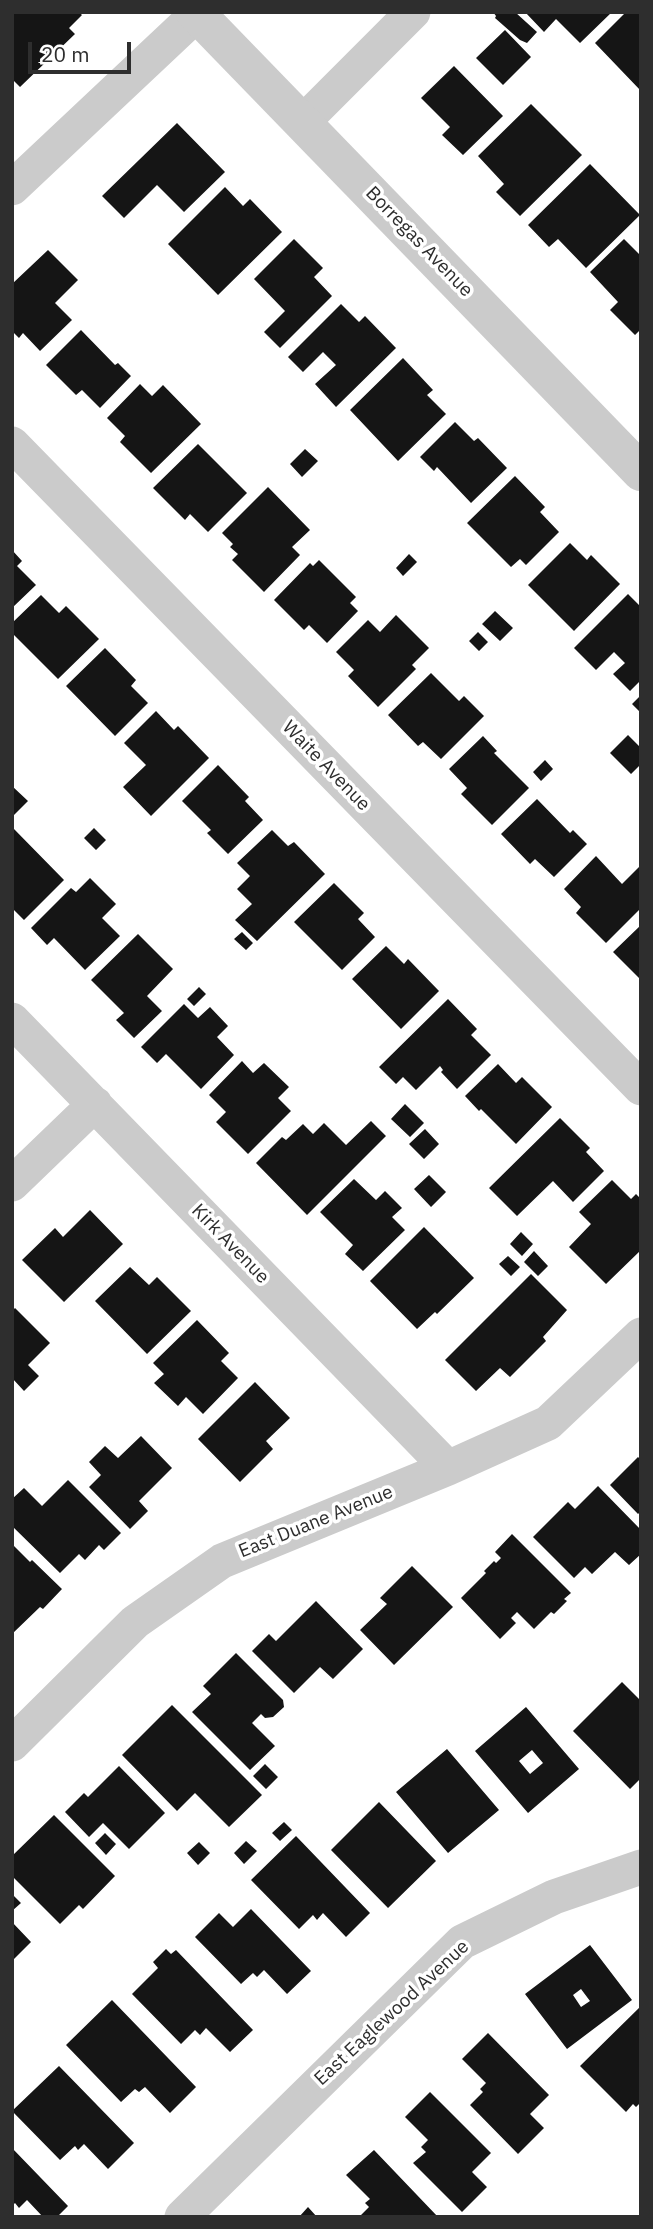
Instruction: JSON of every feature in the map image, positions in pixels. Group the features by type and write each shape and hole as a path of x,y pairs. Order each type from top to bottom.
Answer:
{"street":[{"path":"303,122 413,12"},
{"path":"12,188 196,13"},
{"name":"Borregas Avenue","path":"196,13 641,472"},
{"name":"Waite Avenue","path":"12,444 641,1088"},
{"name":"Kirk Avenue","path":"12,1020 448,1468"},
{"path":"12,1184 95,1104"},
{"name":"East Duane Avenue","path":"12,1744 135,1622 222,1561 448,1468 548,1423 641,1335"},
{"name":"East Eaglewood Avenue","path":"182,2217 462,1942 554,1897 641,1867"}],"building":[{"path":"12,12 79,12 82,15 69,28 75,34 20,87 12,79"},
{"path":"493,12 515,12 537,32 527,43 520,40 495,18"},
{"path":"525,12 612,12 580,43 556,19 544,32"},
{"path":"626,12 641,12 641,91 595,43"},
{"path":"505,30 531,57 503,85 476,58"},
{"path":"454,66 503,116 463,155 442,135 450,127 421,98"},
{"path":"531,104 582,155 520,216 496,192 504,184 478,156"},
{"path":"177,123 225,172 184,212 157,185 124,218 102,196"},
{"path":"590,164 640,215 586,268 558,239 549,247 528,225"},
{"path":"225,187 243,206 250,199 282,232 218,295 168,244"},
{"path":"294,239 323,268 314,277 332,296 280,348 264,332 285,311 254,279"},
{"path":"624,239 641,256 641,329 635,335 610,310 618,302 590,272"},
{"path":"48,250 78,280 55,303 72,320 40,351 23,333 19,338 12,331 12,284"},
{"path":"341,304 359,322 365,316 396,348 336,407 315,384 336,365 323,352 303,372 288,357"},
{"path":"81,330 115,365 118,363 131,376 100,408 82,390 76,395 46,365"},
{"path":"403,358 433,390 427,395 446,414 398,461 350,410"},
{"path":"140,384 152,396 163,385 201,424 151,473 120,442 125,436 107,418"},
{"path":"455,422 474,441 478,438 507,468 471,503 437,467 434,471 420,457"},
{"path":"198,444 247,493 208,532 190,514 185,520 153,488"},
{"path":"305,449 318,461 302,477 290,464"},
{"path":"515,476 545,507 540,512 559,532 526,565 520,559 511,567 467,523"},
{"path":"268,487 310,530 292,547 300,555 264,592 232,560 238,554 230,547 233,544 222,533"},
{"path":"570,543 587,560 591,555 620,584 574,631 528,585"},
{"path":"12,550 22,561 17,566 36,585 12,608"},
{"path":"409,554 417,562 403,576 396,568"},
{"path":"319,560 356,597 350,603 358,611 327,643 309,625 304,630 274,600 310,563 313,566"},
{"path":"628,594 641,607 641,680 630,691 613,674 625,663 614,652 596,670 574,648"},
{"path":"41,595 59,613 66,606 99,639 58,679 12,633 12,623"},
{"path":"495,611 513,628 500,641 482,624"},
{"path":"396,615 429,648 412,665 416,669 378,707 348,676 354,670 336,652 368,620 380,632"},
{"path":"478,632 488,642 479,651 469,641"},
{"path":"105,648 136,680 131,686 148,703 115,736 66,686"},
{"path":"431,673 459,701 464,696 484,716 441,759 423,742 418,746 388,715"},
{"path":"641,695 641,713 632,704"},
{"path":"156,711 174,730 178,726 209,758 151,816 123,787 146,765 124,743"},
{"path":"628,735 641,748 641,764 631,774 610,753"},
{"path":"483,736 497,751 494,753 529,788 492,825 461,794 467,788 449,769"},
{"path":"545,760 553,769 541,781 533,772"},
{"path":"218,765 249,797 245,801 263,820 228,854 207,833 211,830 182,801"},
{"path":"12,786 28,801 12,817"},
{"path":"537,799 570,833 573,830 587,844 554,877 535,859 530,864 501,834"},
{"path":"94,828 106,840 96,850 84,838"},
{"path":"14,829 64,880 24,920 12,908"},
{"path":"272,830 288,846 294,842 325,874 257,941 235,920 252,904 237,889 250,876 237,863"},
{"path":"596,856 622,884 641,865 641,908 606,943 576,913 581,907 564,889"},
{"path":"90,878 116,904 102,918 120,936 85,970 54,938 47,945 31,928 71,888 76,892"},
{"path":"334,883 364,913 358,919 375,937 342,970 294,922"},
{"path":"641,925 641,980 613,952"},
{"path":"242,932 253,943 246,950 234,939"},
{"path":"138,934 173,969 147,996 162,1011 134,1038 116,1020 124,1013 91,980"},
{"path":"386,946 404,964 408,959 439,991 401,1029 352,979"},
{"path":"199,987 206,994 194,1006 187,999"},
{"path":"448,999 477,1029 471,1035 491,1055 457,1089 441,1072 443,1070 440,1066 416,1090 403,1077 396,1084 379,1067"},
{"path":"184,1004 198,1018 210,1007 228,1026 217,1037 234,1055 201,1089 166,1054 157,1063 141,1047"},
{"path":"242,1061 253,1073 264,1063 289,1087 278,1098 291,1111 248,1154 216,1122 226,1112 209,1095"},
{"path":"498,1064 516,1083 522,1077 552,1107 516,1144 465,1096"},
{"path":"405,1104 424,1123 410,1137 391,1119"},
{"path":"560,1118 590,1148 586,1152 604,1171 573,1202 553,1181 517,1216 489,1188"},
{"path":"371,1121 386,1136 307,1215 256,1163 282,1137 286,1140 303,1124 313,1134 324,1123 346,1145"},
{"path":"425,1129 439,1144 424,1159 409,1144"},
{"path":"429,1175 446,1192 431,1207 414,1189"},
{"path":"354,1179 376,1200 385,1191 402,1208 392,1217 405,1230 363,1271 345,1254 353,1245 320,1212"},
{"path":"612,1180 631,1199 636,1194 641,1199 641,1250 606,1284 569,1247 591,1224 579,1212"},
{"path":"90,1210 123,1244 64,1302 22,1260 55,1228 63,1237"},
{"path":"424,1227 474,1278 437,1314 435,1312 417,1329 370,1281"},
{"path":"521,1232 533,1244 522,1256 510,1244"},
{"path":"534,1251 548,1266 538,1276 524,1262"},
{"path":"508,1256 520,1267 511,1276 499,1264"},
{"path":"130,1267 149,1285 157,1277 191,1311 147,1354 95,1301"},
{"path":"531,1274 567,1310 543,1337 546,1341 510,1377 500,1368 476,1391 445,1360"},
{"path":"15,1308 50,1343 28,1365 39,1376 24,1391 12,1378 12,1311"},
{"path":"197,1320 229,1353 221,1361 238,1378 203,1414 186,1397 178,1406 154,1383 164,1374 153,1363"},
{"path":"255,1382 290,1418 266,1441 273,1449 240,1482 198,1439"},
{"path":"141,1436 172,1468 139,1501 148,1511 130,1529 89,1487 101,1475 89,1462 105,1446 118,1458"},
{"path":"638,1457 641,1460 641,1511 638,1514 610,1485"},
{"path":"68,1480 121,1533 104,1550 99,1545 85,1560 79,1554 60,1573 12,1526 12,1499 24,1488 42,1506"},
{"path":"598,1486 641,1530 641,1554 629,1565 615,1552 592,1574 585,1567 574,1578 533,1537 568,1502 575,1509"},
{"path":"512,1534 571,1593 554,1614 551,1612 534,1629 517,1612 511,1618 516,1623 500,1639 461,1598 494,1561 496,1563 501,1558 495,1552"},
{"path":"12,1544 62,1589 43,1609 40,1607 12,1634"},
{"path":"412,1566 453,1607 394,1665 360,1630 387,1604 380,1598"},
{"path":"316,1601 363,1649 333,1679 320,1667 294,1693 252,1651 269,1634 276,1641"},
{"path":"236,1653 283,1700 284,1707 273,1717 265,1718 261,1714 252,1723 275,1746 250,1770 192,1712 211,1694 203,1686"},
{"path":"622,1682 641,1701 641,1778 630,1789 573,1731"},
{"path":"172,1705 262,1795 229,1827 195,1793 177,1811 122,1755"},
{"path":"526,1707 579,1769 528,1813 475,1751","holes":["532,1750 543,1763 530,1774 519,1761"]},
{"path":"447,1749 499,1810 448,1853 396,1792"},
{"path":"265,1764 278,1777 266,1789 253,1776"},
{"path":"119,1766 165,1813 129,1849 103,1823 89,1837 65,1812 84,1793 88,1797"},
{"path":"379,1802 436,1861 388,1908 331,1850"},
{"path":"54,1815 115,1876 83,1909 79,1905 60,1924 12,1876 12,1856"},
{"path":"284,1822 292,1830 280,1841 272,1833"},
{"path":"105,1833 116,1844 106,1855 95,1843"},
{"path":"296,1836 370,1913 346,1937 323,1913 317,1920 313,1915 299,1929 251,1880"},
{"path":"246,1841 257,1851 244,1864 234,1853"},
{"path":"199,1842 210,1853 198,1865 187,1853"},
{"path":"12,1894 21,1903 12,1911"},
{"path":"251,1909 311,1971 287,1994 264,1970 257,1977 253,1973 241,1984 195,1937 219,1913 233,1927"},
{"path":"12,1922 31,1942 12,1961"},
{"path":"590,1945 632,2000 567,2049 525,1994","holes":["581,1989 590,2001 581,2007 573,1995"]},
{"path":"166,1949 171,1954 176,1950 253,2030 230,2052 206,2028 200,2035 195,2030 181,2044 132,1994 158,1968 153,1962"},
{"path":"112,2000 196,2087 170,2113 145,2087 139,2092 135,2089 121,2102 66,2045"},
{"path":"641,2006 641,2102 636,2107 633,2104 626,2112 580,2066"},
{"path":"488,2033 549,2095 530,2114 544,2128 518,2154 470,2105 483,2092 480,2089 486,2083 462,2059"},
{"path":"59,2066 134,2143 108,2169 84,2144 78,2150 75,2146 60,2160 12,2111"},
{"path":"430,2092 491,2153 472,2172 487,2187 462,2212 413,2163 426,2152 421,2147 428,2140 405,2117"},
{"path":"12,2148 68,2206 57,2217 43,2217 27,2200 19,2208 15,2203 12,2206"},
{"path":"374,2150 438,2217 359,2217 369,2207 365,2203 370,2199 346,2175"},
{"path":"308,2207 317,2217 299,2217"}]}
